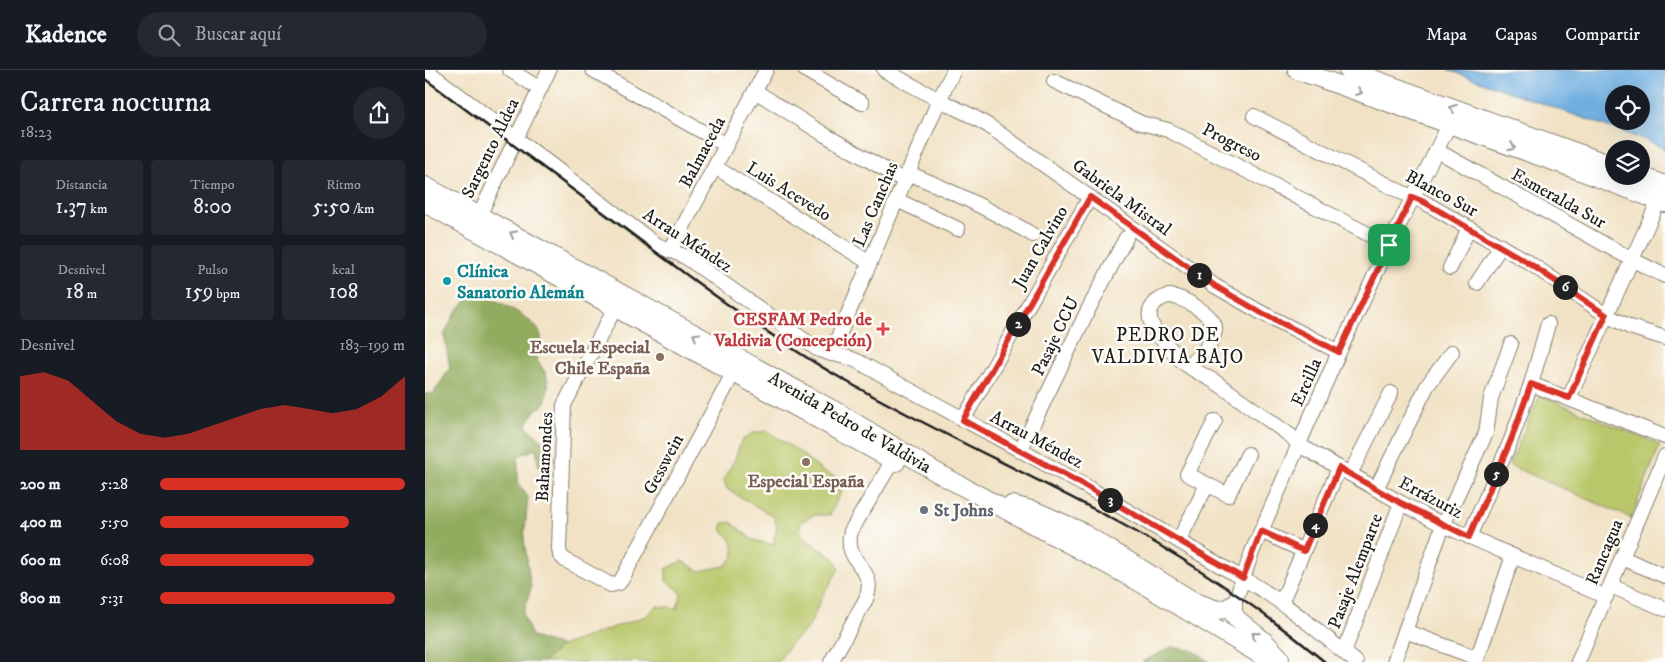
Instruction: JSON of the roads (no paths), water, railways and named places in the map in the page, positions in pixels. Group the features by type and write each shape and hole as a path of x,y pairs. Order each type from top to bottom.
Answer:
{"main road":[{"path":"1297,70 1567,166 1663,196"},
{"path":"1348,70 1605,163"},
{"path":"1650,184 1663,196"},
{"name":"Avenida Pedro de Valdivia","path":"425,186 736,366 893,460 1141,583 1272,662"},
{"name":"Avenida Pedro de Valdivia","path":"425,203 615,308 844,416 914,459 989,501 1038,533 1255,662"},
{"path":"460,222 471,221 479,216"},
{"path":"479,216 478,225 480,233"},
{"path":"989,501 1021,507 1061,522 1094,540 1186,598 1217,610 1233,605 1233,613 1240,622 1265,642 1284,662"},
{"path":"1038,533 1061,522"},
{"path":"1094,540 1141,583"}],"street":[{"name":"Arrau Méndez","path":"426,70 654,243 687,258 817,349 852,359 1082,484 1179,540 1258,586 1356,662"},
{"path":"510,70 539,89"},
{"name":"Sargento Aldea","path":"479,216 549,70"},
{"path":"593,70 727,145"},
{"name":"Balmaceda","path":"670,251 766,70"},
{"path":"805,70 862,103"},
{"name":"Gabriela Mistral","path":"884,70 989,126 1215,286 1267,316 1339,352"},
{"name":"Las Canchas","path":"831,354 939,100 954,70"},
{"name":"Progreso","path":"1054,81 1141,123 1168,130 1389,245"},
{"path":"755,91 825,135 906,177 962,195 1033,235"},
{"name":"Blanco Sur","path":"1254,116 1412,197 1501,246 1541,270 1606,315 1629,326 1665,338"},
{"name":"Ercilla","path":"1233,605 1261,531 1339,352 1412,197 1449,125"},
{"name":"Esmeralda Sur","path":"1435,150 1665,276"},
{"name":"Luis Acevedo","path":"715,167 870,263"},
{"path":"1569,398 1631,259 1663,196"},
{"name":"Juan Calvino","path":"963,420 1090,197"},
{"path":"897,200 958,229"},
{"path":"1449,268 1469,228"},
{"name":"Pasaje CCU","path":"1020,451 1088,310 1126,238"},
{"path":"1477,283 1501,246"},
{"path":"1170,296 1186,301 1209,316 1215,324 1213,339 1188,366 1156,333 1151,323 1152,307 1163,297 1170,296"},
{"name":"Bahamondes","path":"615,308 564,405 559,548 560,555 565,560 611,585 616,584"},
{"path":"1469,537 1511,440 1531,384 1548,324"},
{"path":"1394,662 1443,526 1486,433 1491,398 1511,344"},
{"path":"1376,489 1427,386 1453,352"},
{"name":"Gesswein","path":"616,584 622,579 736,366"},
{"name":"Errázuriz","path":"1188,366 1209,378 1291,436 1299,445 1443,526 1513,556 1608,591 1665,609"},
{"path":"1531,384 1665,437"},
{"path":"1281,603 1304,551 1344,471 1391,393"},
{"path":"1215,421 1187,474 1228,495 1248,454"},
{"name":"Rancagua","path":"1578,662 1665,456"},
{"path":"831,662 866,599 869,588 866,573 850,549 851,531 893,460"},
{"path":"1179,540 1207,485"},
{"name":"Pasaje Alemparte","path":"1344,652 1401,503"},
{"path":"1261,531 1304,551"},
{"path":"1405,631 1477,660 1513,556"},
{"path":"1622,558 1665,576"}],"water":[{"path":"1448,70 1665,70 1665,149 1650,142 1650,140 1617,130 1650,130 1650,85 1605,85 1605,126"}],"railway":[{"path":"425,79 673,265 781,341 837,376 872,395 1085,504 1147,538 1225,587 1276,623 1325,662"}],"place":[{"name":"Clínica Sanatorio Alemán","path":"447,281"},
{"name":"CESFAM Pedro de Valdivia (Concepción)","path":"883,329"},
{"name":"Escuela Especial Chile España","path":"660,357"},
{"name":"Especial España","path":"806,462"},
{"name":"St Johns","path":"924,510"}],"district":[{"name":"PEDRO DE VALDIVIA BAJO","path":"1168,345"}]}
